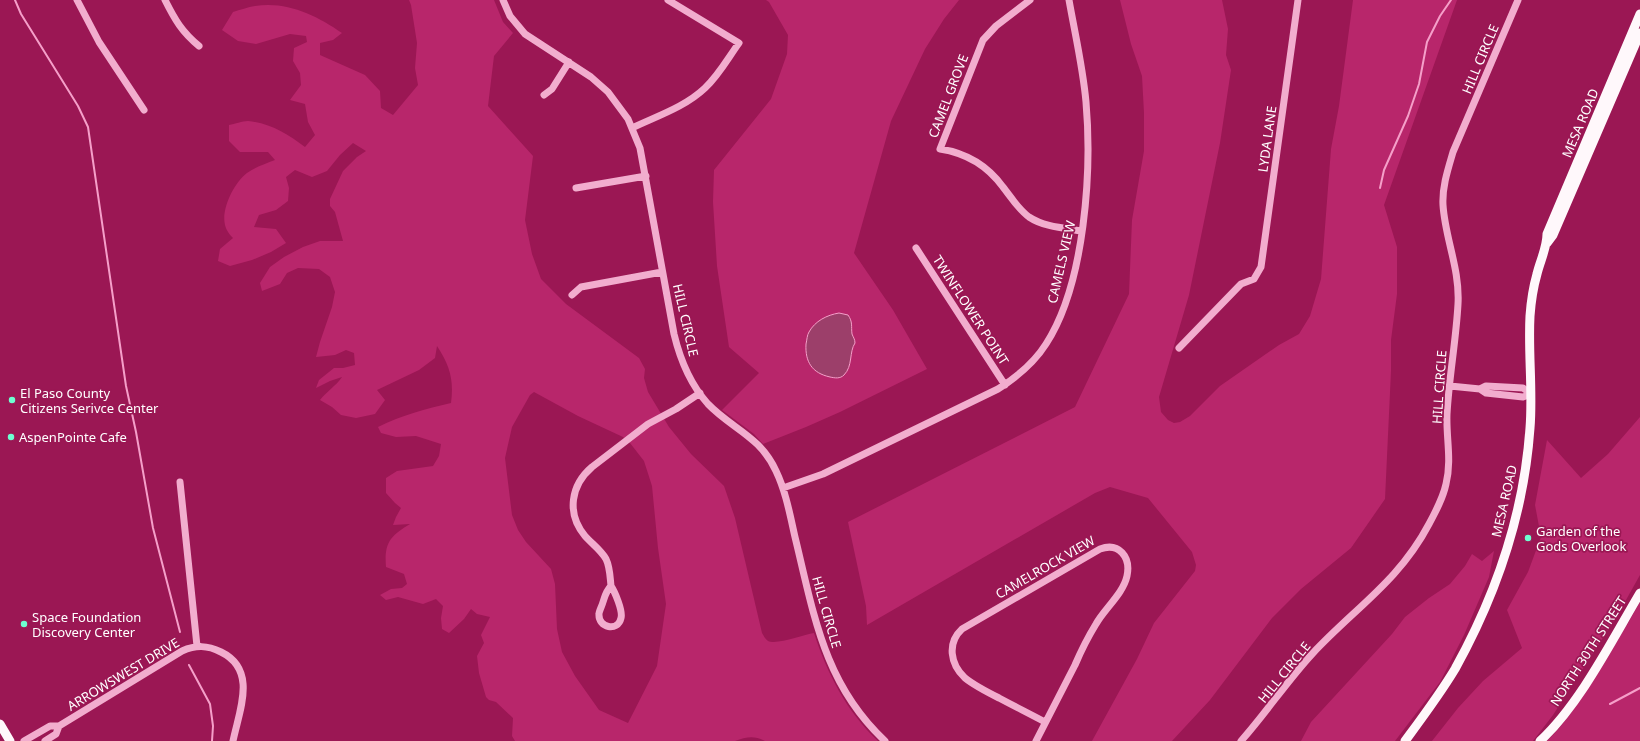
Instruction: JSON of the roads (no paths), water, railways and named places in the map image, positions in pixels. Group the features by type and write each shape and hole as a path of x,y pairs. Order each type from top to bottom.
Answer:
{"main road":[{"name":"MESA ROAD","path":"1405,741 1455,668 1496,582 1505,553 1525,473 1530,426 1531,394 1529,347 1530,309 1536,276 1547,243 1547,234 1640,14"},
{"name":"MESA ROAD","path":"1547,243 1553,235 1640,33"},
{"name":"NORTH 30TH STREET","path":"1540,741 1556,724 1580,692 1640,593"},
{"path":"0,724 10,741"}],"street":[{"path":"77,0 99,42 144,110"},
{"path":"165,0 178,25 199,46"},
{"name":"HILL CIRCLE","path":"503,0 510,16 525,34 591,77 608,92 621,107 632,128 640,148 646,176 662,272 677,347 686,369 700,393 717,412 757,443 771,461 783,488 814,618 826,655 849,699 868,724 884,741"},
{"path":"632,128 678,107 697,94 712,80 739,43 668,0"},
{"name":"CAMEL GROVE","path":"1030,0 996,26 983,40 940,148 954,151 982,165 994,175 1022,211 1036,221 1053,226 1082,231"},
{"name":"CAMELS VIEW","path":"783,488 823,474 1005,385 1032,362 1053,332 1073,277 1082,231 1087,182 1088,127 1086,100 1069,0"},
{"name":"LYDA LANE","path":"1179,348 1241,284 1254,279 1261,267 1298,0"},
{"name":"HILL CIRCLE","path":"1241,741 1264,715 1308,658 1388,583 1418,545 1438,507 1448,478 1450,459 1447,424 1457,313 1458,285 1444,213 1443,203 1445,180 1453,152 1518,0"},
{"path":"544,95 552,89 569,62"},
{"path":"576,188 646,176"},
{"name":"TWINFLOWER POINT","path":"916,248 1005,385"},
{"path":"572,295 582,287 662,272"},
{"path":"1450,386 1480,389 1486,393 1523,397 1531,394"},
{"path":"1480,389 1486,386 1523,388 1531,394"},
{"path":"1503,395 1504,387"},
{"path":"611,586 607,591 599,614 602,623 610,627 618,624 622,615 611,586 610,571 605,558 585,536 576,522 572,506 578,483 586,472 648,424 676,409 700,393"},
{"path":"180,482 197,646"},
{"name":"CAMELROCK VIEW","path":"1036,741 1095,625 1124,583 1128,568 1127,559 1124,554 1115,547 1106,546 1100,549 962,629 954,641 952,651 954,662 956,668 965,678 981,689 1045,722"},
{"name":"ARROWSWEST DRIVE","path":"24,741 50,726 59,726 182,651 197,646 209,647 224,653 232,660 243,679 243,691 233,741"},
{"name":"ARROWSWEST DRIVE","path":"45,741 56,734 59,726"}],"waterway":[{"path":"15,0 21,14 78,106 88,127 126,386 136,432 153,528 180,632"},
{"path":"1380,188 1384,170 1408,116 1419,84 1427,42 1440,16 1451,0"},
{"path":"189,665 210,704 213,726 212,741"},
{"path":"1610,704 1640,688"}],"place":[{"name":"El Paso County Citizens Serivce Center","path":"12,400"},
{"name":"AspenPointe Cafe","path":"11,437"},
{"name":"Garden of the Gods Overlook","path":"1528,538"},
{"name":"Space Foundation Discovery Center","path":"24,624"}]}
